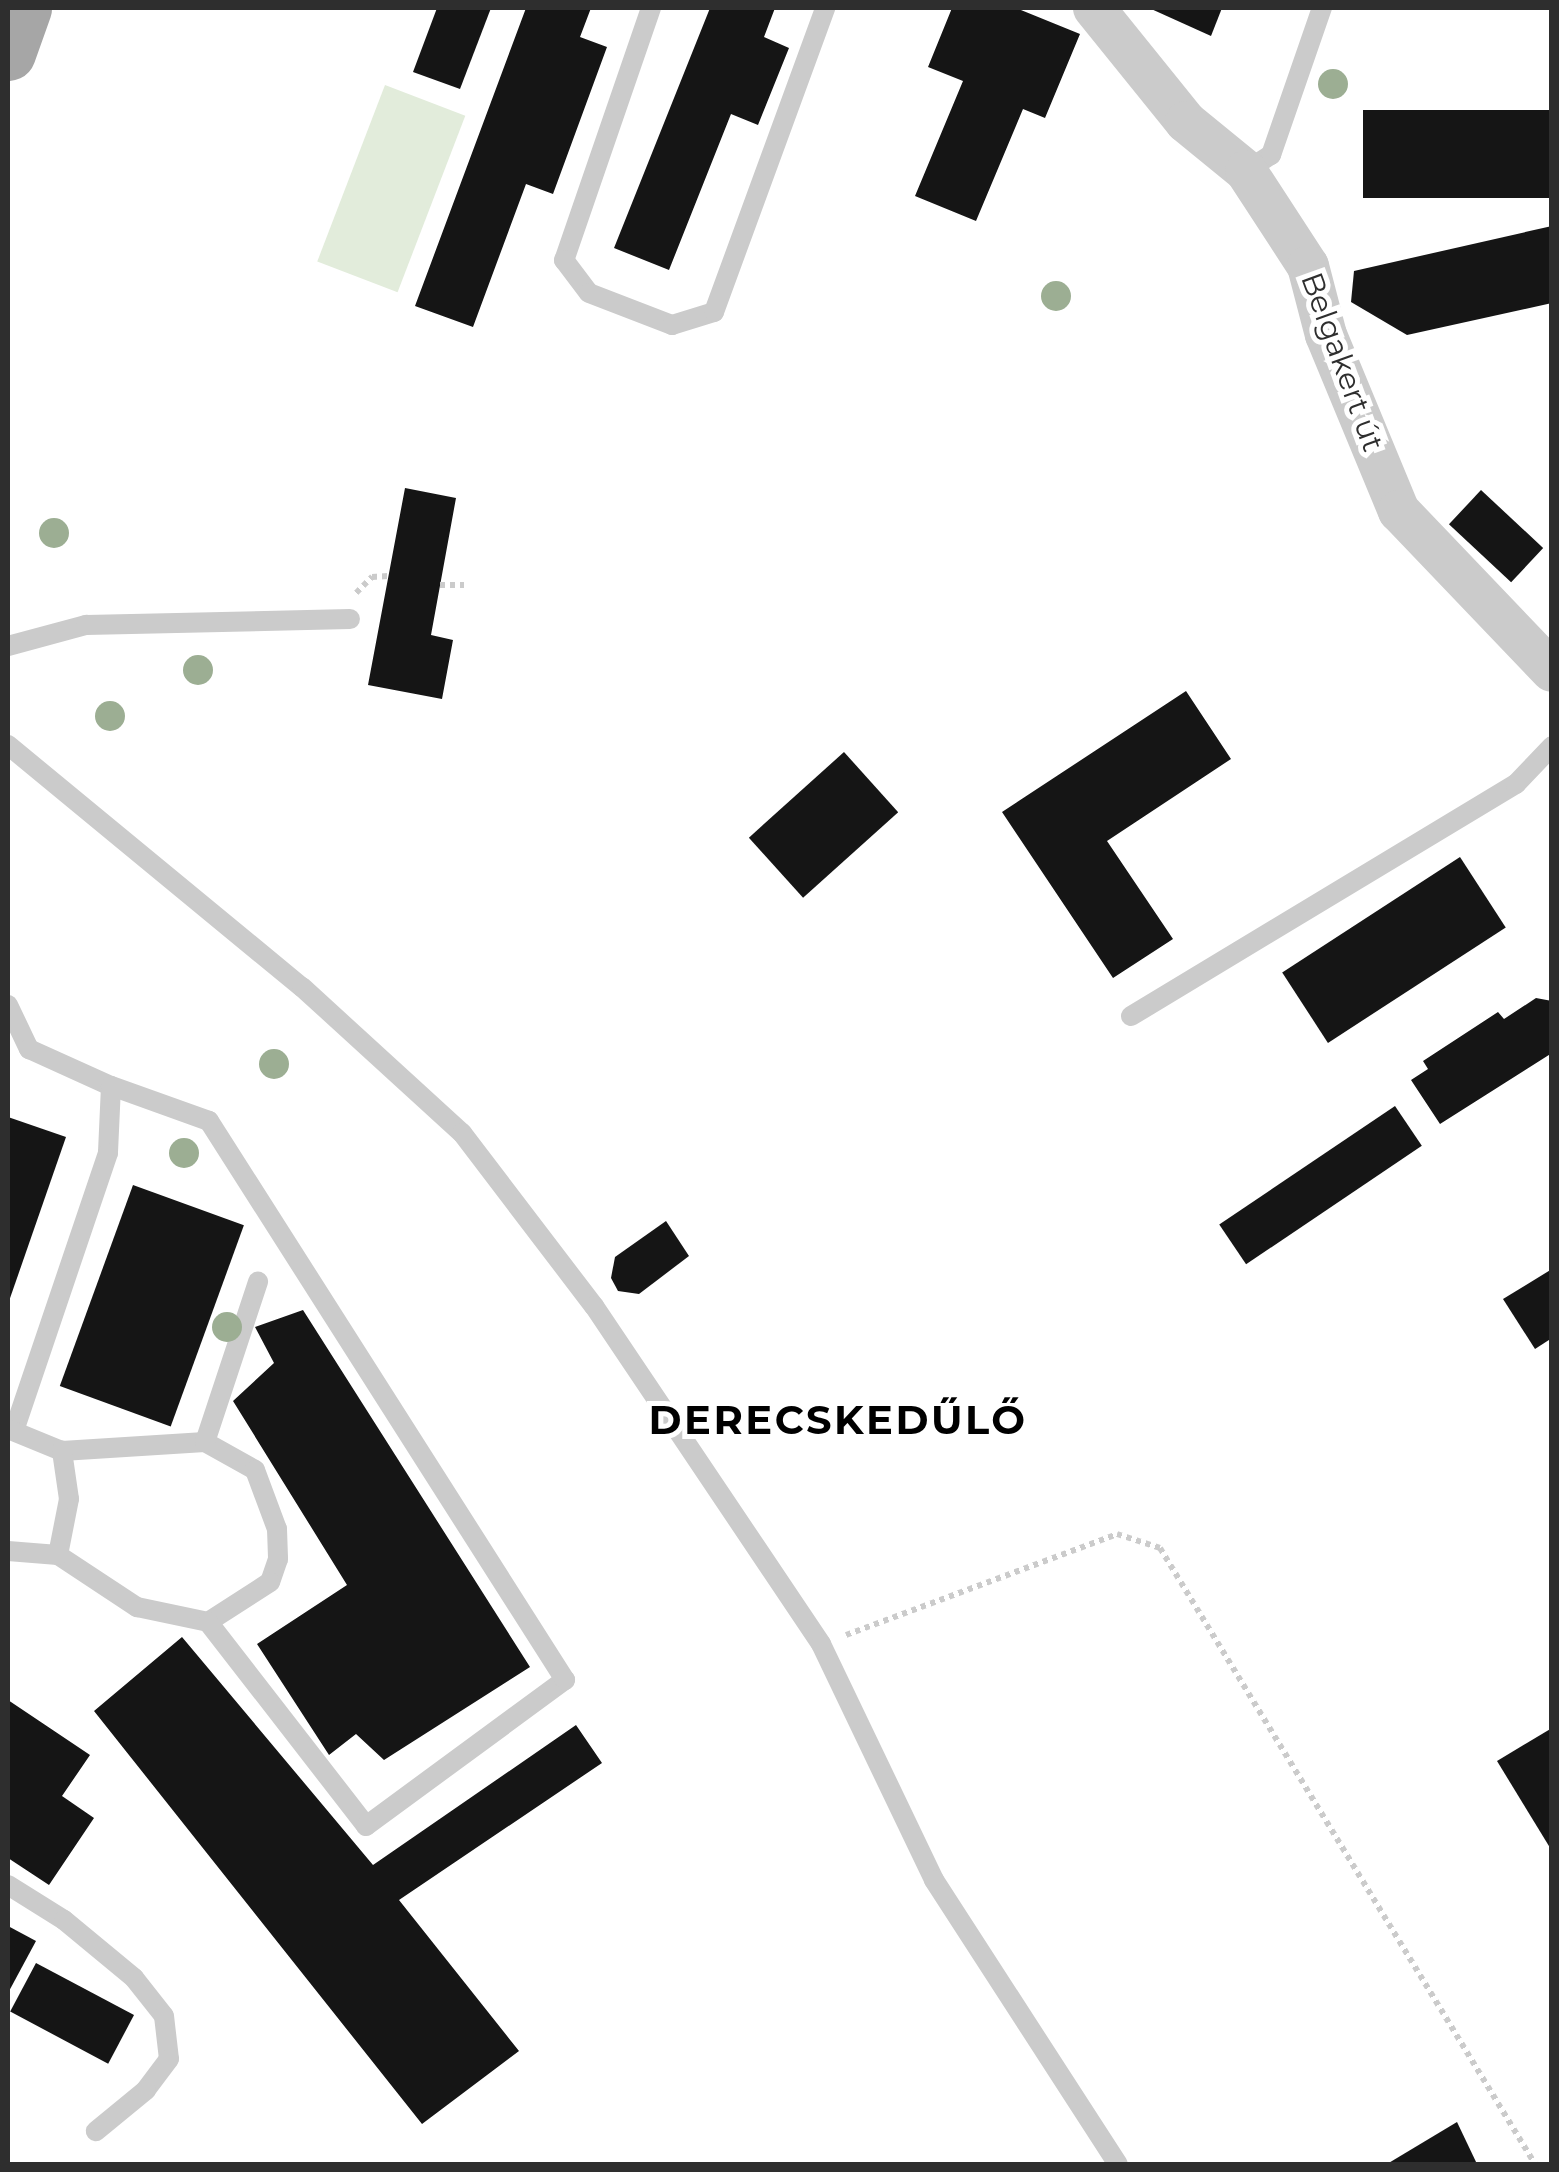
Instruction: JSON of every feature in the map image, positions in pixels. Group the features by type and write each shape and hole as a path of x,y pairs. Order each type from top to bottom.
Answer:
{"main road":[{"path":"8,53 24,8"}],"street":[{"name":"Belgakert út","path":"1094,8 1186,122 1246,171 1308,266 1326,335 1400,511 1552,670"}],"lane":[{"path":"651,8 564,260 589,293 672,325 714,312 825,8"},
{"path":"1246,171 1271,155 1322,8"},
{"path":"8,646 86,625 350,619"},
{"path":"8,745 302,987 462,1133 594,1306 821,1644 934,1880 1118,2164"},
{"path":"1131,1016 1516,784 1552,746"},
{"path":"8,1005 29,1049 111,1086 209,1121 565,1680 366,1826 208,1622 137,1607 58,1555 8,1552"},
{"path":"111,1086 108,1153 12,1428 62,1451 205,1442 255,1470 277,1529 270,1582 208,1622"},
{"path":"205,1442 258,1282"},
{"path":"58,1555 69,1499 62,1451"},
{"path":"8,1885 64,1920 134,1978 164,2016 169,2059 146,2090 96,2132"}],"path":[{"path":"440,584 464,585"},
{"path":"821,1644 1117,1534 1160,1548 1534,2164"}],"green space":[{"path":"385,85 465,116 398,292 317,261"}],"building":[{"path":"437,8 491,8 460,89 413,72"},
{"path":"526,8 591,8 580,37 607,47 553,194 526,184 473,327 415,306"},
{"path":"710,8 775,8 764,37 789,48 758,125 731,114 669,270 614,248"},
{"path":"952,8 1016,8 1080,34 1045,118 1023,109 976,221 915,196 963,81 928,67"},
{"path":"1149,8 1222,8 1211,36"},
{"path":"1363,110 1552,110 1552,198 1363,198"},
{"path":"1552,226 1552,303 1407,335 1351,302 1354,271"},
{"path":"405,488 456,498 431,635 453,640 442,699 368,685"},
{"path":"1481,490 1543,548 1511,582 1449,524"},
{"path":"1186,691 1231,759 1107,841 1173,939 1113,978 1002,812"},
{"path":"844,752 898,812 803,898 749,838"},
{"path":"1460,857 1506,927 1328,1043 1282,972"},
{"path":"1536,998 1552,1001 1552,1053 1440,1124 1411,1080 1428,1069 1423,1061 1498,1012 1504,1019"},
{"path":"1395,1106 1422,1146 1246,1264 1219,1225"},
{"path":"8,1117 66,1137 8,1304"},
{"path":"133,1185 244,1225 171,1426 60,1386"},
{"path":"666,1221 689,1256 639,1294 618,1291 611,1278 615,1257"},
{"path":"1552,1269 1552,1338 1535,1349 1503,1299"},
{"path":"303,1310 530,1667 384,1760 356,1734 329,1755 257,1644 347,1585 233,1401 274,1363 255,1327"},
{"path":"182,1637 373,1865 576,1725 602,1763 399,1900 519,2051 422,2124 94,1711"},
{"path":"8,1700 90,1755 62,1796 94,1818 49,1885 8,1858"},
{"path":"1552,1728 1552,1851 1497,1761"},
{"path":"8,1926 36,1941 8,1993"},
{"path":"36,1963 134,2015 108,2064 10,2012"},
{"path":"1457,2122 1477,2164 1387,2164"}],"district":[{"name":"DERECSKEDŰLŐ","path":"838,1420"}]}
